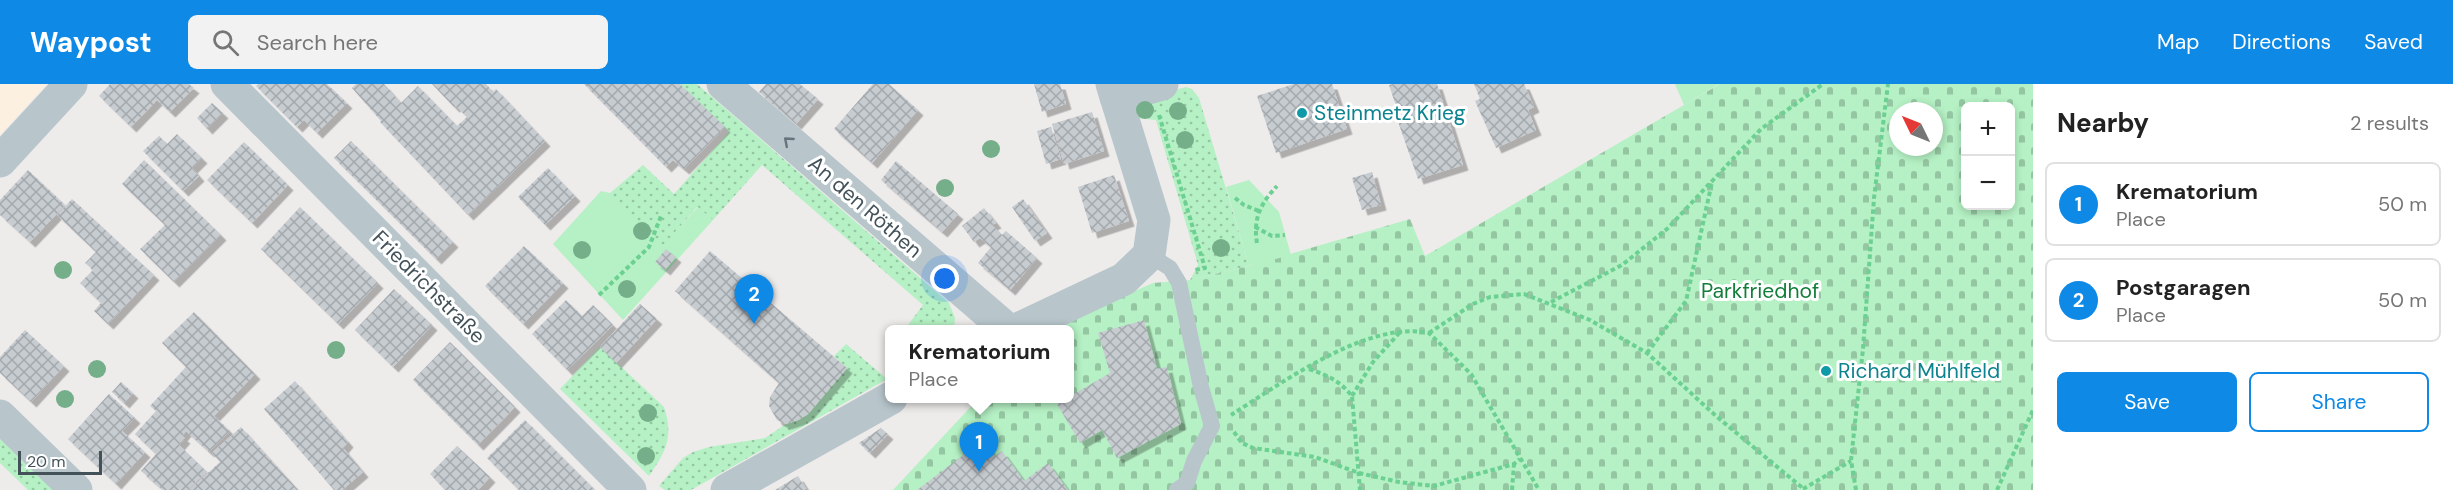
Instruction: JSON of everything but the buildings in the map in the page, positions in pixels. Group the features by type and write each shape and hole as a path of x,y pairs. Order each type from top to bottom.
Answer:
{"street":[{"path":"0,161 71,84"},
{"name":"Friedrichstraße","path":"227,84 630,490"},
{"name":"An den Röthen","path":"723,84 1002,325"},
{"path":"1027,325 1124,279 1149,255 1154,220 1114,91 1162,84"},
{"path":"727,490 885,402"},
{"path":"0,416 76,490"}],"lane":[{"path":"1149,255 1170,268 1179,283 1201,387 1218,423 1194,461 1187,483 1177,490"}],"path":[{"path":"1550,303 1622,265 1667,229 1761,129 1823,84"},
{"path":"1856,490 1851,460 1863,349 1874,198 1888,84"},
{"path":"1647,353 1686,301 1713,181"},
{"path":"1257,243 1255,227 1259,211 1266,198 1277,186"},
{"path":"1235,198 1244,205 1259,211"},
{"path":"598,295 649,247 661,216"},
{"path":"1255,227 1272,236 1285,235"},
{"path":"1429,333 1457,312 1490,297 1524,294 1590,320 1647,353 1716,416 1804,490 1851,460"},
{"path":"1352,396 1378,355 1401,330"},
{"path":"1520,459 1514,464 1434,486 1399,482 1359,473 1315,457 1253,448 1242,443 1218,423 1308,368 1376,335 1401,330 1429,333 1471,374 1539,490"},
{"path":"1308,368 1330,376 1344,386 1352,396 1360,490"},
{"path":"1997,490 2033,410"},
{"path":"1512,490 1514,464"}],"shaded area":[{"path":"0,84 47,84 0,135"}],"green space":[{"path":"680,84 697,84 949,303 955,318 954,325 908,325 923,305 762,165 713,220 697,207 662,247 601,191 610,193 643,165 674,194 729,132"},
{"path":"1675,84 1719,84 1684,105"},
{"name":"Parkfriedhof","path":"1720,84 2033,84 2033,490 893,490 974,403 1074,403 1074,325 1056,325 1153,283 1190,280 1249,266 1410,219 1425,256"},
{"path":"1186,87 1192,89 1199,98 1249,266 1190,280 1198,265 1156,120 1135,118 1135,109 1143,99"},
{"path":"1249,180 1279,212 1291,255 1249,266 1226,187"},
{"path":"601,191 662,246 698,207 713,220 623,320 553,244"},
{"path":"846,344 885,377 885,380 691,490 665,490 659,486 683,458 693,452 709,447 765,438 786,424 808,414 847,368 834,356"},
{"path":"600,347 664,407 668,427 667,443 649,476 560,389"},
{"path":"0,439 54,490 28,490 0,463"}],"place":[{"name":"Steinmetz Krieg","path":"1302,113"},
{"name":"Postgaragen","path":"754,324"},
{"name":"Richard Mühlfeld","path":"1826,371"},
{"name":"Krematorium","path":"979,472"}]}
